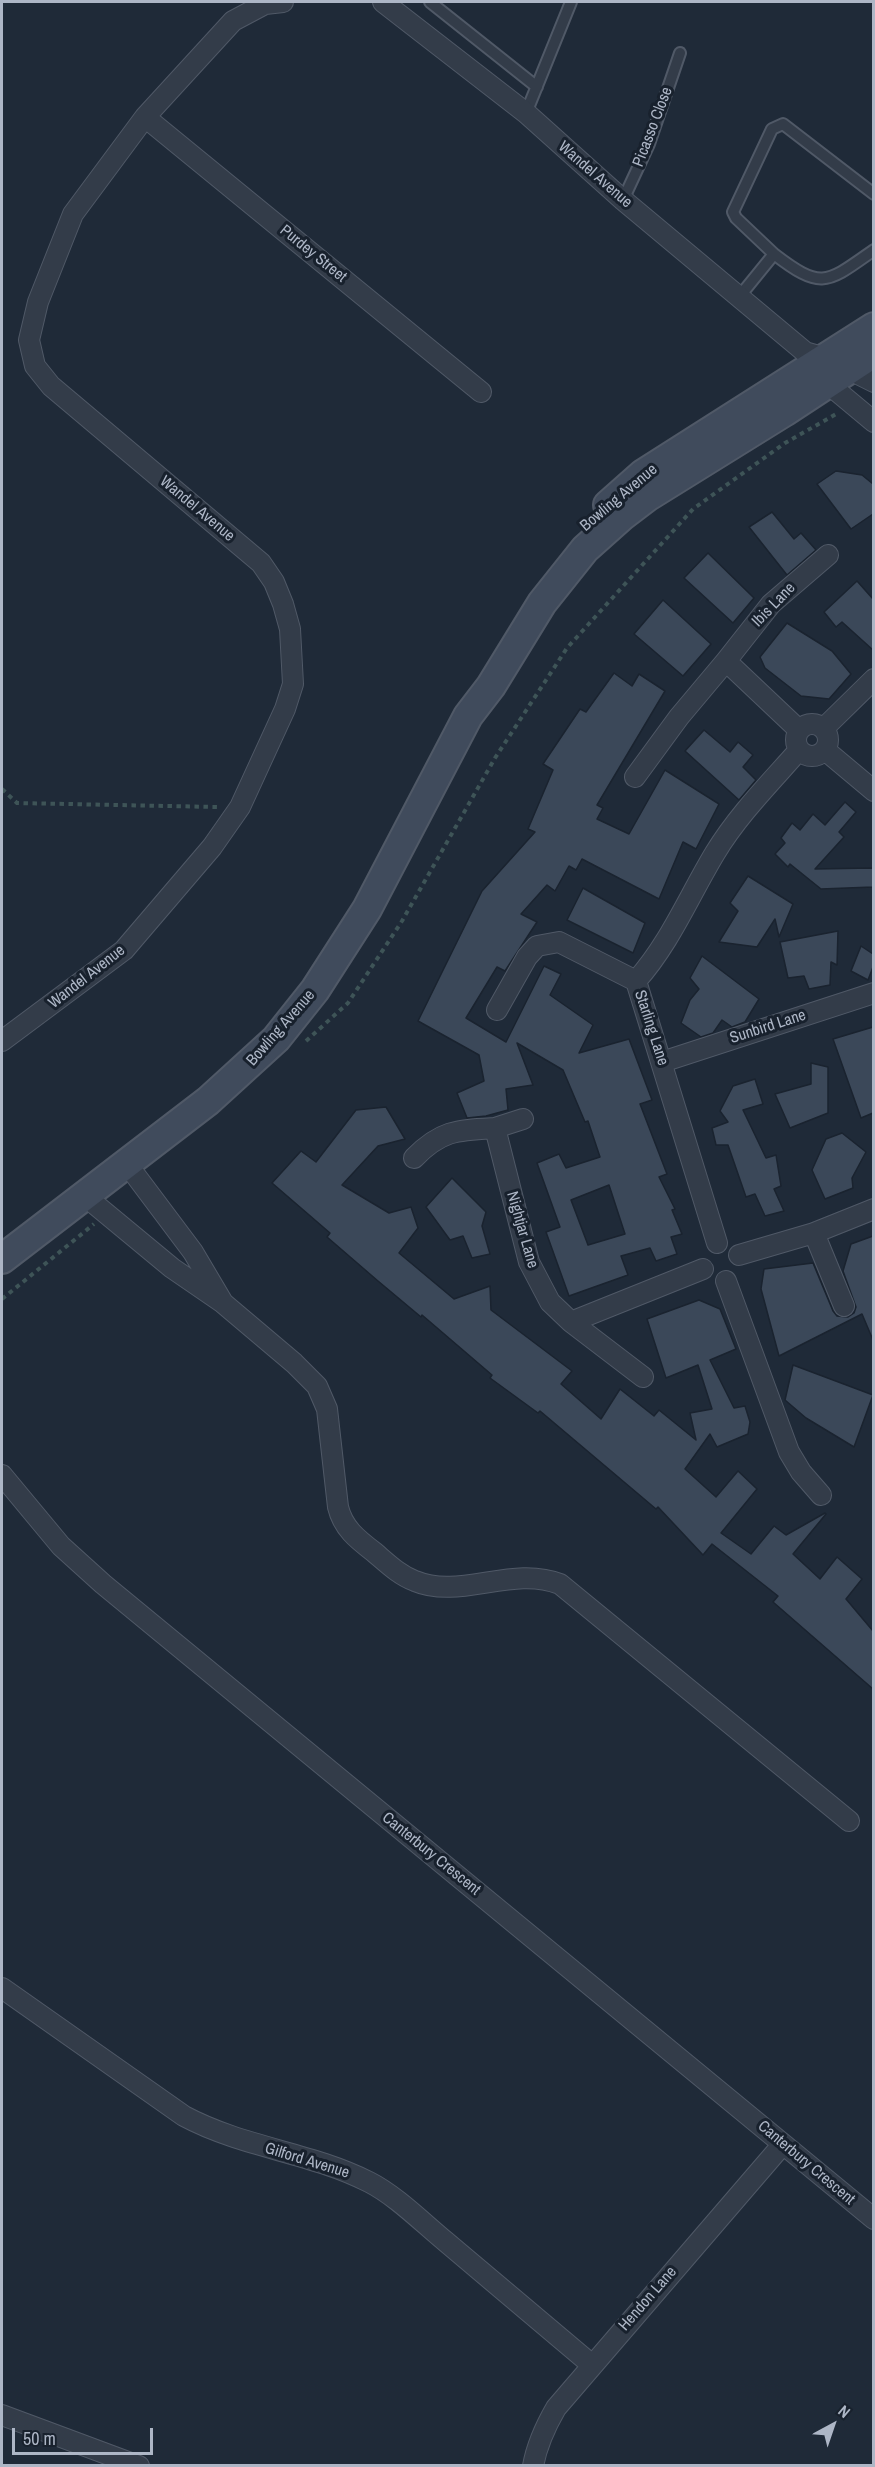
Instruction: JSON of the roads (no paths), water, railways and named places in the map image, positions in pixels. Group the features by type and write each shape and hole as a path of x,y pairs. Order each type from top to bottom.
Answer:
{"main road":[{"name":"Bowling Avenue","path":"2,1259 208,1101 276,1039 315,990 367,909 468,716 474,687 544,573 580,530 643,474 823,366 873,327"},
{"name":"Bowling Avenue","path":"823,366 873,354"}],"street":[{"name":"Wandel Avenue","path":"2,1041 124,950 212,847 240,807 282,717 293,684 290,629 274,582 261,562 51,386 35,366 30,353 30,340 38,302 73,214 145,117 234,21 265,4 283,2"},
{"name":"Wandel Avenue","path":"384,2 526,113 623,200 823,366 873,382"},
{"name":"Purdey Street","path":"145,117 481,392"},
{"path":"823,366 867,412"},
{"name":"Ibis Lane","path":"635,777 679,717 771,604 828,555"},
{"path":"726,661 799,730"},
{"path":"824,728 873,679"},
{"path":"811,723 824,728 829,743 825,750 812,757 805,755 796,744 799,730 811,723"},
{"name":"Starling Lane","path":"717,1243 636,981 662,947 716,853 744,812 799,750"},
{"path":"825,750 873,791"},
{"path":"497,1010 527,957 537,946 559,942 636,981"},
{"name":"Sunbird Lane","path":"662,1062 873,993"},
{"path":"414,1158 430,1142 445,1134 471,1129 495,1128 523,1119"},
{"name":"Nightjar Lane","path":"495,1128 529,1262 550,1302 571,1322 643,1377"},
{"path":"127,1164 193,1252 223,1303"},
{"path":"85,1196 172,1268 223,1303 300,1369 322,1395 327,1409 338,1507 341,1518 355,1537 398,1572 417,1582 430,1585 537,1577 560,1584 849,1821"},
{"path":"739,1255 814,1233 873,1209"},
{"path":"814,1233 844,1306"},
{"path":"717,1243 732,1246 739,1255 740,1268 732,1278 726,1281 710,1278 703,1269 702,1256 717,1243"},
{"path":"571,1322 703,1269"},
{"path":"726,1281 789,1452 801,1472 821,1495"},
{"name":"Canterbury Crescent","path":"2,1475 61,1546 103,1584 873,2219"},
{"name":"Gilford Avenue","path":"2,1988 147,2091 209,2129 238,2140 347,2171 372,2183 408,2210 592,2365"},
{"name":"Hendon Lane","path":"532,2466 543,2428 556,2408 783,2144"},
{"path":"2,2415 139,2466"}],"lane":[{"path":"429,2 537,87"},
{"path":"526,113 571,2"},
{"name":"Picasso Close","path":"623,200 649,144 680,53"},
{"path":"873,194 783,124 772,129 733,212 736,218 774,254 799,273 814,279 832,278 873,250"},
{"path":"739,297 774,254"}]}
